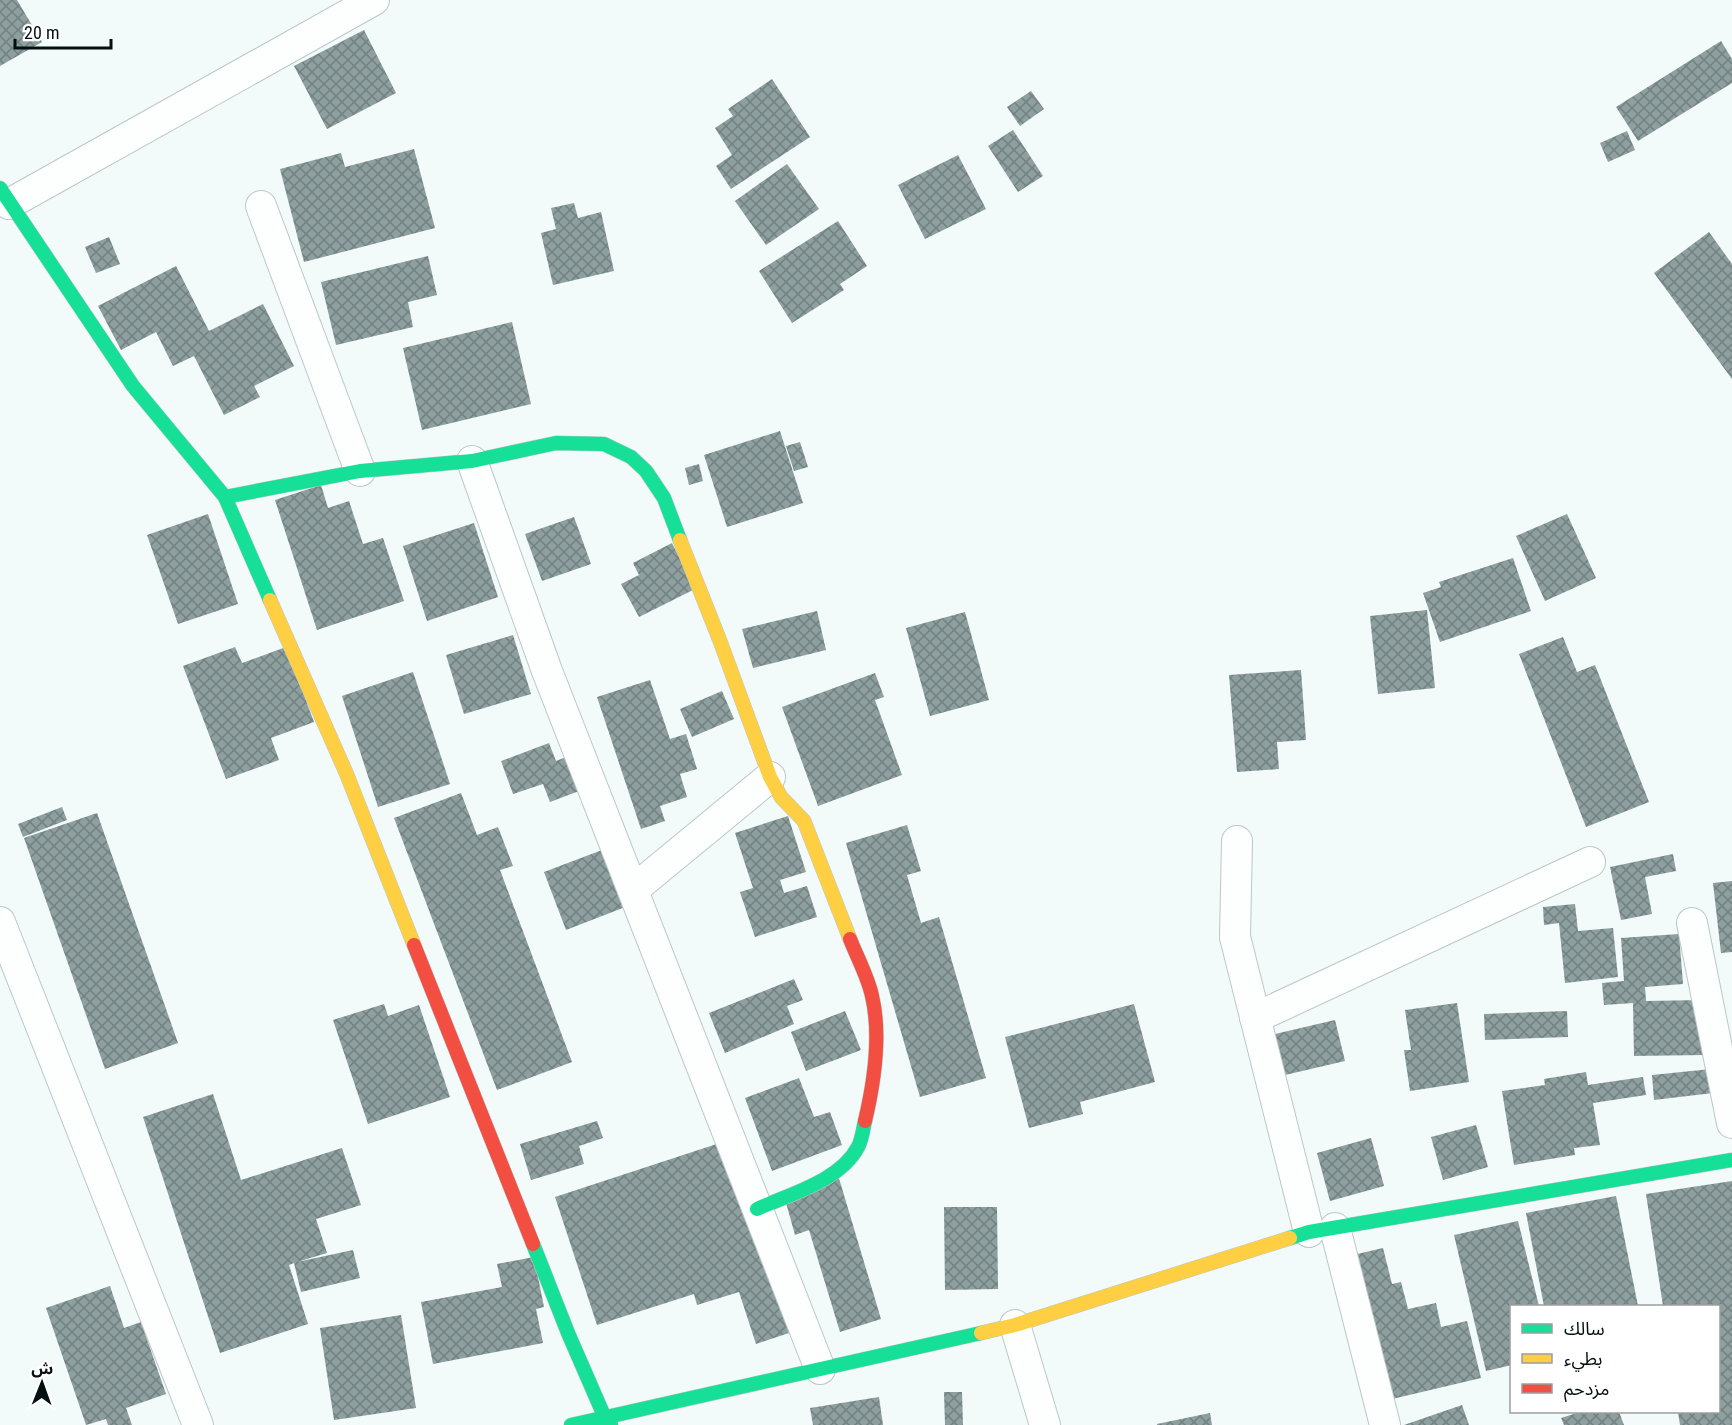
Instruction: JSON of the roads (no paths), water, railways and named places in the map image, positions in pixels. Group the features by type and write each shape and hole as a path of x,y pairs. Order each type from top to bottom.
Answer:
{"street":[{"path":"374,0 4,196 133,386 225,497 347,775 568,1333 608,1422"},
{"path":"261,206 360,471"},
{"path":"225,497 360,471 472,461 556,444 604,444 631,457 646,471 664,498 770,777 782,797 804,821 872,995 876,1033 871,1095 859,1146 846,1165 830,1177 757,1209"},
{"path":"472,461 547,671 820,1369"},
{"path":"633,890 770,777"},
{"path":"1238,841 1235,938 1255,1018 1385,1425"},
{"path":"1255,1018 1590,861"},
{"path":"0,922 198,1425"},
{"path":"1692,923 1732,1123"},
{"path":"571,1425 608,1422 820,1369 1015,1325 1322,1230 1732,1160"},
{"path":"1015,1325 1045,1425"}]}
